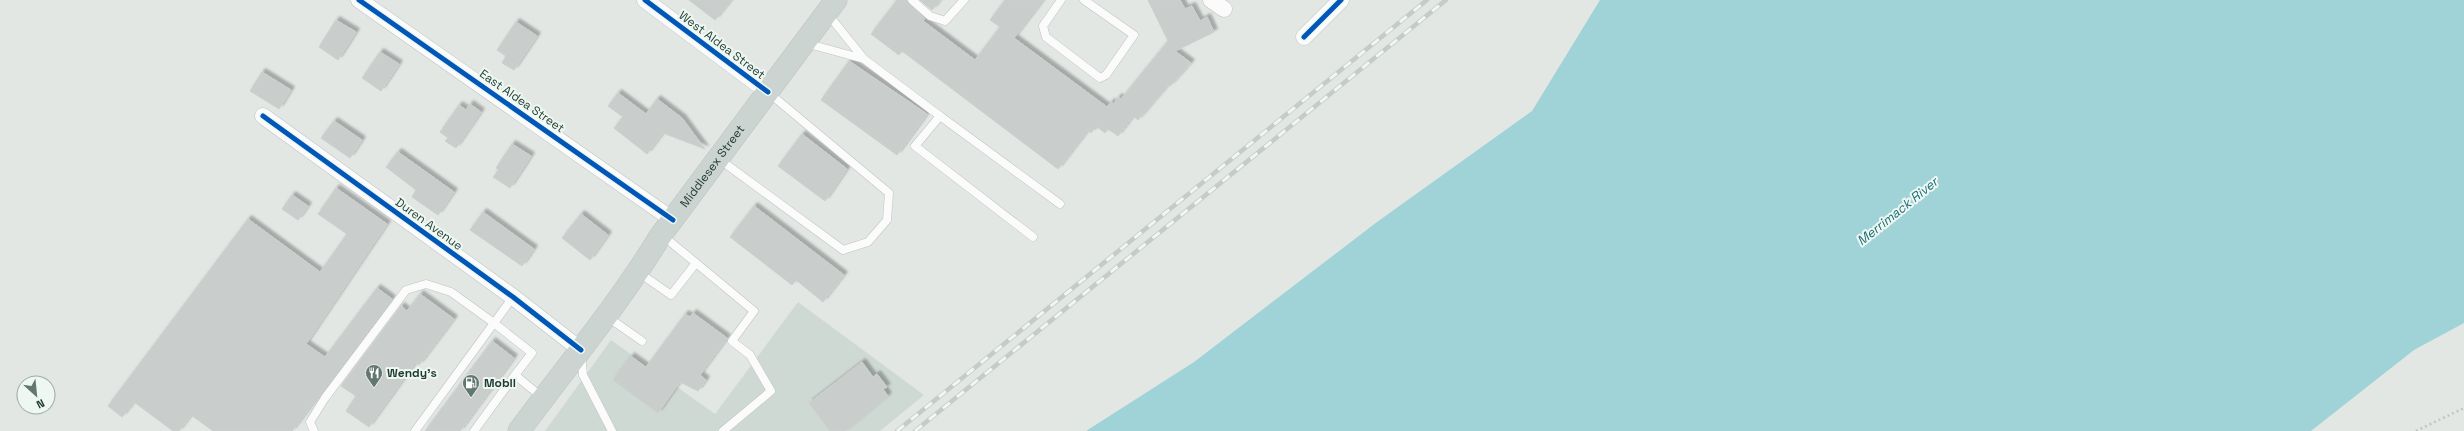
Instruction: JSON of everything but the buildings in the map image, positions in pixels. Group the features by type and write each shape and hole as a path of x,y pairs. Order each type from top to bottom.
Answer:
{"main road":[{"name":"Middlesex Street","path":"519,431 581,350 638,272 667,227 831,6"}],"street":[{"name":"East Aldea Street","path":"359,0 667,227"},
{"name":"West Aldea Street","path":"645,0 768,92"},
{"path":"1304,37 1341,0"},
{"name":"Duren Avenue","path":"263,116 513,297 581,350"}],"lane":[{"path":"912,0 930,16 945,21 964,0"},
{"path":"1061,0 1043,26 1046,37 1100,78 1106,75 1134,35 1084,0"},
{"path":"831,6 864,59 1060,204"},
{"path":"804,43 864,59"},
{"path":"718,158 843,250 868,242 887,220 889,193 768,92"},
{"path":"940,116 915,146 1033,237"},
{"path":"667,227 696,262 754,311 732,341 750,355 771,391 723,431"},
{"path":"638,272 671,295 696,262"},
{"path":"314,431 310,422 324,398 406,290 426,284 451,292 532,352 474,431"},
{"path":"415,431 513,297"},
{"path":"605,316 642,341"},
{"path":"581,350 583,375 612,431"},
{"path":"515,375 544,398"}],"path":[{"path":"2416,431 2464,408"}],"shaded area":[{"path":"798,302 924,395 880,431 545,431 611,340 715,414"}],"water":[{"name":"Merrimack River","path":"1600,0 2464,0 2464,323 2414,350 2311,431 1086,431 1194,362 1377,222 1532,111"}],"railway":[{"path":"897,431 1427,0"},
{"path":"915,431 1446,0"}],"cycle path":[{"path":"359,0 673,220"},
{"path":"645,0 768,92"},
{"path":"1304,37 1341,0"},
{"path":"263,116 513,297 581,350"}],"place":[{"name":"Wendy's","path":"374,388"},
{"name":"Mobil","path":"471,398"}]}
